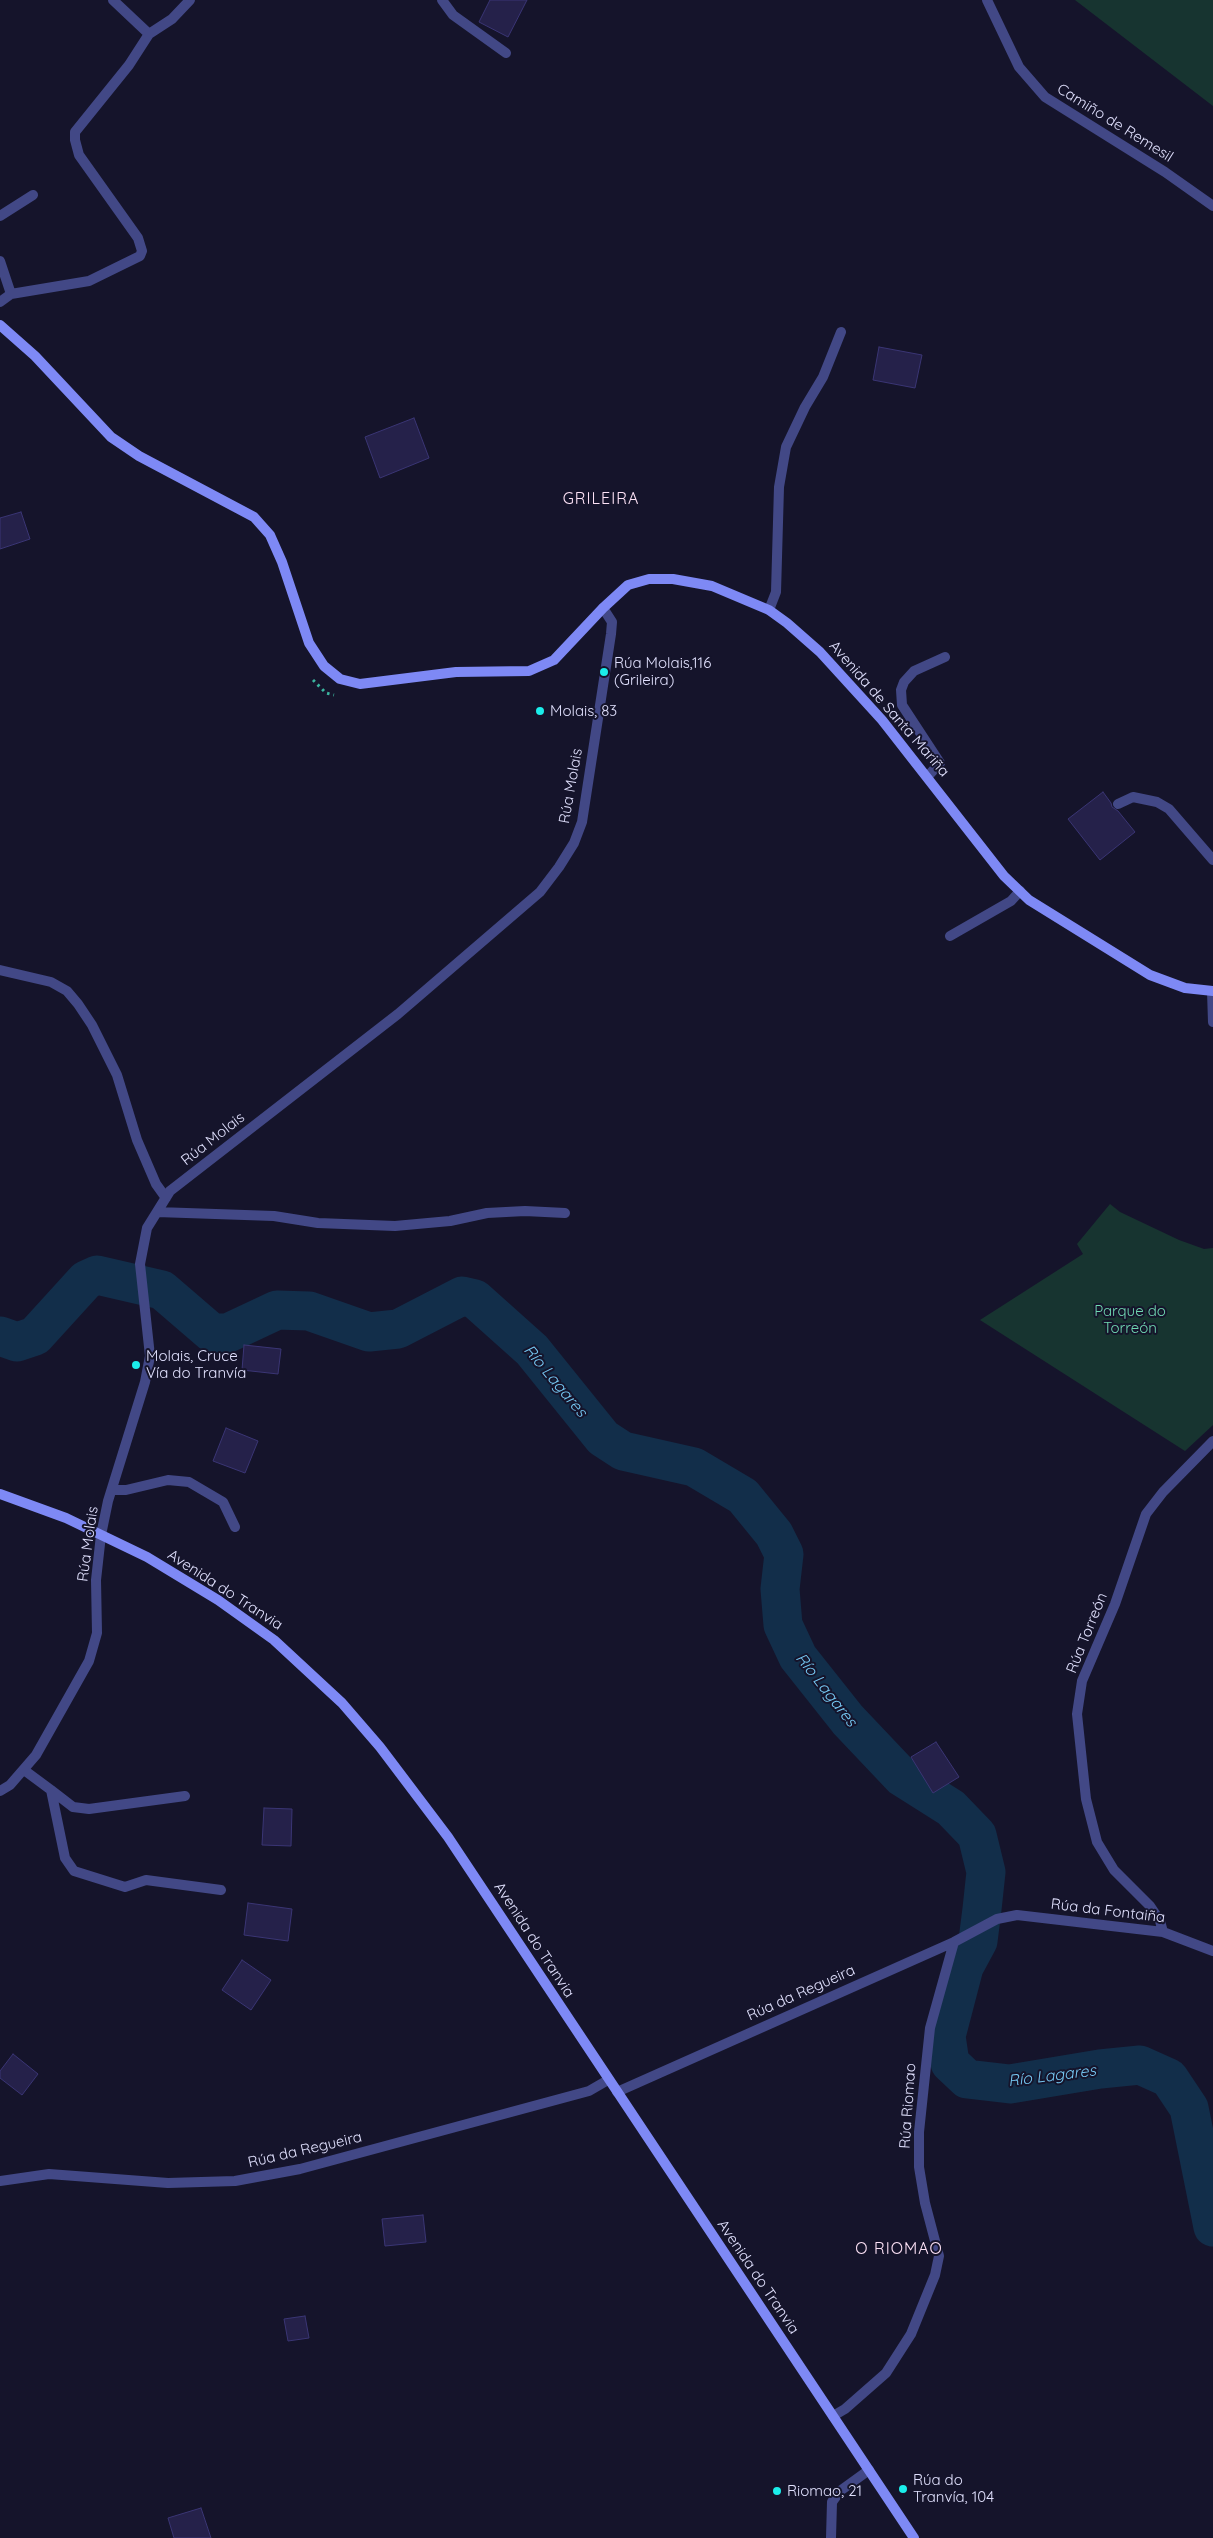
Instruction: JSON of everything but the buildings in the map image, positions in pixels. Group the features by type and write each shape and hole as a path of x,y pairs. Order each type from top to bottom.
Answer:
{"main road":[{"name":"Avenida de Santa Mariña","path":"0,325 35,356 112,436 139,456 254,517 270,535 282,562 309,643 324,666 340,679 360,684 456,672 529,671 554,660 603,608 628,585 649,579 673,579 712,586 769,610 787,623 845,678 928,776 1004,876 1029,900 1150,975 1185,988 1212,991"},
{"name":"Avenida do Tranvia","path":"0,1494 66,1518 147,1557 218,1600 274,1640 342,1703 380,1747 448,1837 914,2538"}],"street":[{"path":"113,0 149,34"},
{"path":"0,302 12,294 89,281 140,256 142,251 138,238 79,155 75,140 78,126 128,66 149,34 172,19 190,0"},
{"path":"442,0 453,15 506,54"},
{"name":"Camiño de Remesil","path":"987,0 1018,67 1045,97 1165,172 1213,206"},
{"path":"0,216 33,195"},
{"path":"0,261 12,294"},
{"path":"769,610 776,592 779,487 786,447 805,407 823,377 841,332"},
{"name":"Rúa Molais","path":"0,1791 10,1785 36,1755 89,1661 97,1633 96,1580 101,1535 112,1490 145,1382 150,1356 140,1264 147,1228 170,1191 398,1014 540,892 559,867 574,843 582,822 611,634 612,622 603,608"},
{"path":"928,776 940,764 902,705 901,690 904,682 914,671 944,658"},
{"path":"1118,804 1133,797 1157,802 1169,809 1213,860"},
{"path":"950,936 1011,901 1020,891"},
{"path":"0,970 51,982 67,992 78,1004 92,1025 117,1074 137,1140 156,1184 166,1198"},
{"path":"1212,991 1213,1022"},
{"path":"157,1212 274,1216 318,1223 395,1226 450,1221 487,1213 525,1211 564,1213"},
{"name":"Rúa Torreón","path":"1163,1932 1160,1921 1150,1906 1114,1870 1097,1842 1086,1799 1077,1714 1082,1681 1115,1604 1146,1514 1163,1492 1213,1441"},
{"path":"112,1490 126,1490 168,1480 189,1482 223,1502 235,1528"},
{"path":"24,1770 73,1807 89,1809 184,1796"},
{"path":"51,1790 65,1858 74,1872 125,1887 146,1880 221,1890"},
{"name":"Rúa da Fontaiña","path":"997,1919 1017,1915 1163,1932 1213,1951"},
{"name":"Rúa da Regueira","path":"616,2092 954,1942 973,1930 997,1919"},
{"name":"Rúa Riomao","path":"833,2416 845,2409 886,2373 910,2334 935,2275 939,2256 925,2203 919,2167 919,2132 930,2028 954,1942"},
{"name":"Rúa da Regueira","path":"0,2180 49,2174 168,2183 235,2181 306,2167 589,2091 608,2080"},
{"path":"831,2538 832,2502 840,2491 869,2470"}],"path":[{"path":"311,677 326,693 341,696"}],"green space":[{"path":"1075,0 1213,0 1213,106"},
{"name":"Parque do Torreón","path":"1110,1204 1120,1212 1179,1240 1204,1249 1213,1248 1213,1425 1185,1451 980,1320 1083,1254 1077,1244"}],"waterway":[{"name":"Río Lagares","path":"0,1336 17,1342 35,1336 86,1280 97,1275 162,1290 212,1333 228,1333 277,1310 309,1311 369,1332 398,1329 462,1296 475,1299 532,1350 603,1438 623,1451 694,1467 743,1496 774,1534 784,1554 780,1589 783,1625 798,1657 848,1720 902,1777 951,1808 977,1835 986,1872 982,1909 978,1941 964,1967 946,2036 950,2063 967,2079 1010,2084 1100,2069 1140,2065 1169,2078 1189,2108 1213,2227"}],"place":[{"name":"Rúa Molais,116 (Grileira)","path":"604,672"},
{"name":"Molais, 83","path":"540,711"},
{"name":"Molais, Cruce Vía do Tranvía","path":"136,1365"},
{"name":"Rúa do Tranvía, 104","path":"903,2489"},
{"name":"Riomao, 21","path":"777,2491"}],"district":[{"name":"GRILEIRA","path":"601,499"},
{"name":"O RIOMAO","path":"899,2249"}]}
